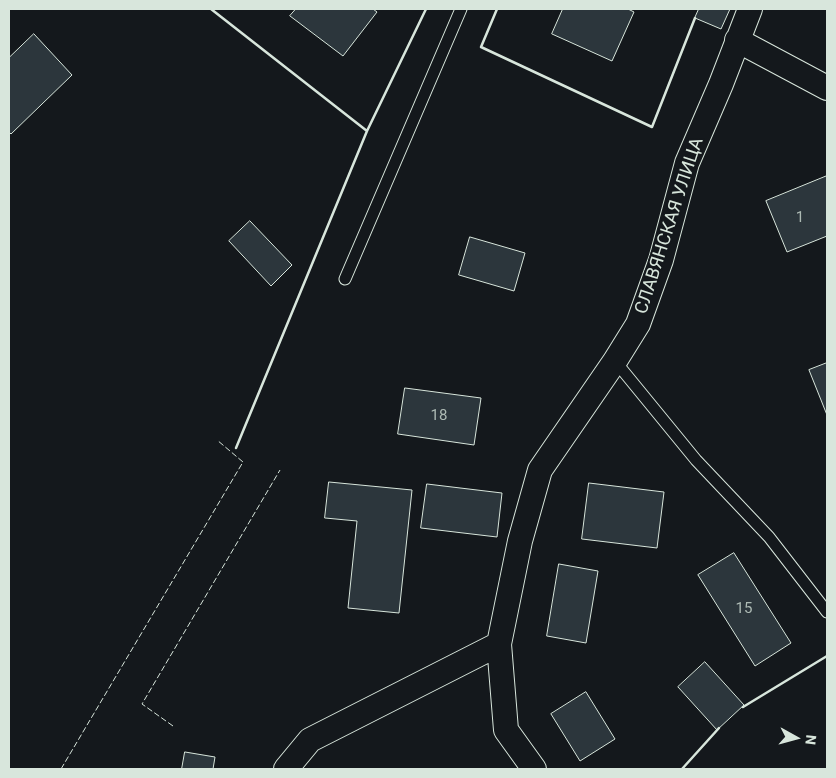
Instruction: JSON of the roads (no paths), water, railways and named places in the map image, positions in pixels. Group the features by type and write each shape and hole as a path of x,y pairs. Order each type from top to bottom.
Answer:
{"street":[{"name":"СЛАВЯНСКАЯ УЛИЦА","path":"534,769 506,730 499,644 520,541 540,470 615,361 638,324 661,260 687,163 721,84 750,9"},
{"path":"737,40 827,88"},
{"path":"286,769 310,740 499,644"}],"lane":[{"path":"345,279 461,9"},
{"path":"615,361 696,460 769,537 827,612"}]}
